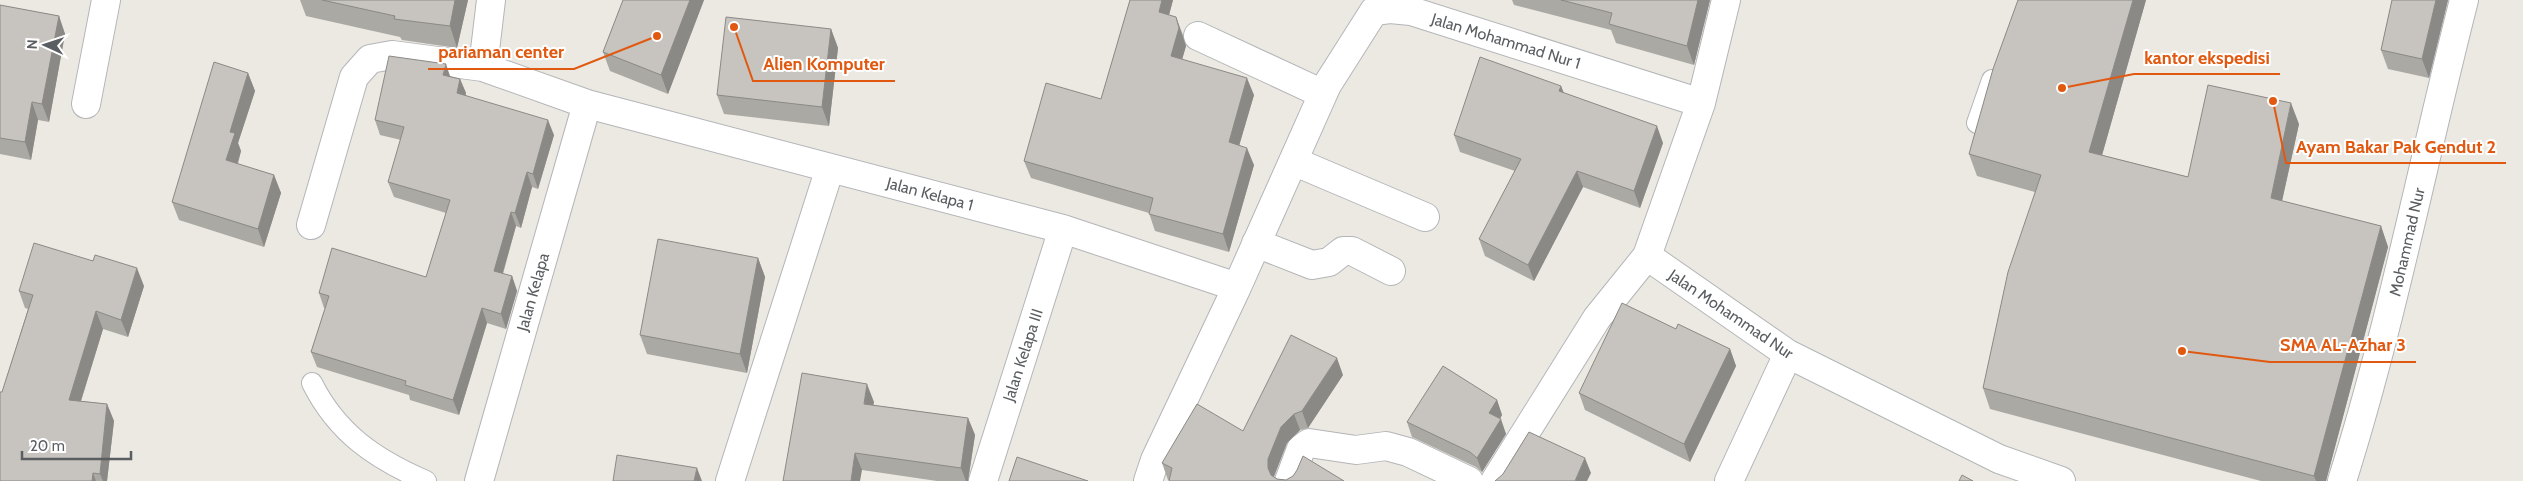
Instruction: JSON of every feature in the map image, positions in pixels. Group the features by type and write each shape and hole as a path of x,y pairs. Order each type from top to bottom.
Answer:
{"street":[{"path":"86,104 106,0"},
{"path":"483,67 491,0"},
{"path":"1495,481 1597,318 1647,256 1701,103 1726,0"},
{"name":"Mohammad Nur","path":"2342,481 2373,378 2402,264 2434,118 2464,0"},
{"name":"Jalan Mohammad Nur 1","path":"1323,94 1363,26 1374,11 1390,9 1411,11 1701,103"},
{"path":"1148,481 1155,460 1237,287 1323,94 1198,36"},
{"name":"Jalan Kelapa 1","path":"311,225 354,77 370,59 392,55 483,67 587,104 1063,229 1237,287"},
{"name":"Jalan Kelapa","path":"480,481 587,104"},
{"path":"1293,161 1426,217"},
{"path":"730,481 830,168"},
{"name":"Jalan Kelapa III","path":"982,481 1063,229"},
{"path":"1256,243 1312,265 1329,262 1343,251 1352,251 1391,271"},
{"name":"Jalan Mohammad Nur","path":"1647,256 1788,354 1999,459 2061,481"},
{"path":"1729,481 1788,354"},
{"path":"1288,481 1301,449 1309,443 1356,450 1386,446 1408,452 1468,481"}],"lane":[{"path":"1977,122 1997,66"},
{"path":"312,383 322,403 345,432 387,462 426,481"}],"building":[{"path":"322,0 455,0 450,26 394,19 395,16"},
{"path":"623,0 690,0 661,75 603,52"},
{"path":"1130,0 1162,0 1159,12 1176,17 1179,28 1171,56 1247,78 1229,142 1247,148 1223,234 1149,214 1153,198 1024,161 1046,83 1101,99"},
{"path":"1561,0 1698,0 1687,46 1609,24 1612,13"},
{"path":"2018,0 2133,0 2089,152 2188,177 2208,85 2291,103 2271,198 2381,226 2314,476 1983,388 2008,272 2041,175 1969,154 1993,69"},
{"path":"2392,0 2436,0 2422,59 2381,50"},
{"path":"0,5 59,16 42,104 32,102 25,142 0,138"},
{"path":"726,17 831,29 822,107 717,95"},
{"path":"389,56 446,64 443,75 460,79 457,93 548,120 533,174 527,172 515,213 511,212 494,271 512,276 501,314 482,308 453,400 405,385 406,381 311,352 329,296 319,293 332,248 426,277 450,200 388,182 404,127 375,120"},
{"path":"1480,57 1561,86 1559,91 1657,126 1634,191 1577,171 1528,265 1479,239 1521,159 1454,135"},
{"path":"214,62 248,73 230,132 235,133 226,160 274,175 258,229 172,202"},
{"path":"658,239 758,258 740,354 640,335"},
{"path":"34,243 93,261 95,255 137,268 121,320 96,311 69,400 107,404 100,474 93,473 92,481 0,481 0,392 2,392 33,295 19,291"},
{"path":"1622,303 1676,329 1678,324 1730,349 1684,444 1579,393"},
{"path":"1291,335 1337,358 1302,411 1294,414 1281,427 1268,459 1268,468 1271,475 1277,479 1286,480 1293,476 1303,456 1344,481 1169,481 1172,468 1162,463 1197,404 1243,431"},
{"path":"1443,366 1497,400 1489,413 1501,419 1477,458 1470,452 1407,422"},
{"path":"802,373 867,384 864,404 968,418 961,468 855,453 851,481 783,481"},
{"path":"1529,432 1585,458 1575,481 1495,481 1503,474"},
{"path":"617,455 697,468 694,481 613,481"},
{"path":"1017,457 1088,481 1009,481"},
{"path":"1962,475 1973,481 1959,481"}],"place":[{"name":"Alien Komputer","path":"734,27"},
{"name":"pariaman center","path":"657,36"},
{"name":"kantor ekspedisi","path":"2062,88"},
{"name":"Ayam Bakar Pak Gendut 2","path":"2273,101"},
{"name":"SMA AL-Azhar 3","path":"2182,351"}]}
